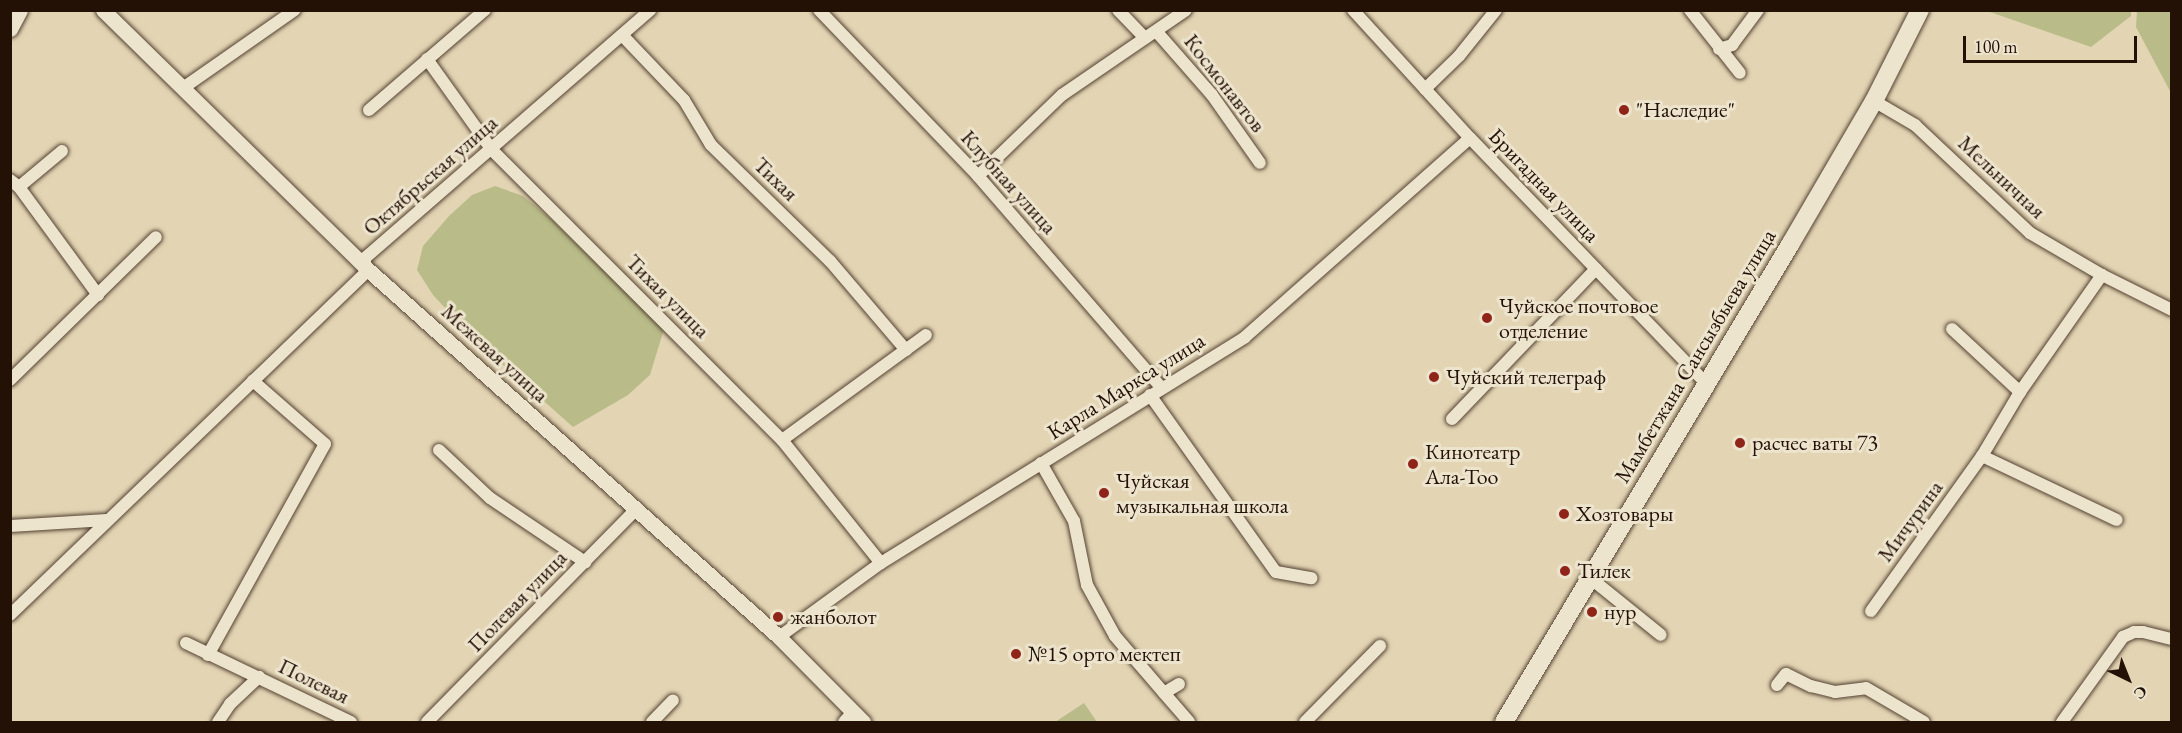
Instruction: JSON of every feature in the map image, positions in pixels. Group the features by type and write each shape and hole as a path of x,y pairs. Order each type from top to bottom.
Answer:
{"main road":[{"name":"Мамбетжана Сансызбыева улица","path":"1510,720 1589,577 1708,385 1874,100 1920,10"}],"street":[{"path":"10,29 20,10"},
{"name":"Межевая улица","path":"103,10 365,267 779,637 853,719"},
{"path":"183,88 295,10"},
{"path":"369,110 485,10"},
{"name":"Октябрьская улица","path":"10,615 365,273 365,258 492,150 650,10"},
{"name":"Клубная улица","path":"819,10 978,176 1161,387"},
{"path":"1118,10 1145,38"},
{"path":"978,176 1062,94 1186,10"},
{"name":"Бригадная улица","path":"1353,10 1470,138 1708,385"},
{"path":"1425,89 1459,56 1496,10"},
{"path":"1690,10 1740,73"},
{"path":"1719,49 1732,45 1758,10"},
{"name":"Космонавтов","path":"1156,31 1212,95 1260,163"},
{"name":"Тихая","path":"622,35 684,100 711,145 830,261 906,350"},
{"name":"Тихая улица","path":"427,59 492,150 782,440 881,562"},
{"name":"Мельничная","path":"1874,100 1915,125 2030,233 2102,275 2172,310"},
{"name":"Карла Маркса улица","path":"779,637 881,562 1245,337 1470,138"},
{"path":"63,151 15,184 98,295"},
{"path":"10,380 156,237"},
{"path":"1452,419 1596,269"},
{"name":"Мичурина","path":"1871,611 1982,456 2020,392 2102,275"},
{"path":"1952,329 2020,392"},
{"path":"782,440 926,335"},
{"path":"208,655 325,444 253,381"},
{"path":"1150,395 1276,572 1311,578"},
{"path":"439,450 490,498 585,562"},
{"path":"1982,456 2117,520"},
{"path":"1041,463 1074,521 1087,585 1115,636 1190,723"},
{"name":"Полевая улица","path":"427,723 636,509"},
{"path":"10,526 107,520"},
{"path":"1589,577 1661,634"},
{"path":"2062,723 2123,637 2134,632 2143,632 2172,639"},
{"name":"Полевая","path":"186,643 351,723"},
{"path":"1305,723 1380,646"},
{"path":"1777,685 1786,674 1811,686 1835,692 1866,688 1924,723"},
{"name":"Полевая","path":"218,723 230,704 259,677"},
{"path":"1164,693 1179,684"},
{"path":"652,723 673,700"}],"green space":[{"path":"1987,11 2131,11 2131,16 2091,47"},
{"path":"2137,11 2171,11 2171,93 2136,27"},
{"path":"495,186 523,196 552,220 664,329 650,375 628,395 573,427 475,340 433,295 417,270 423,246 449,216 472,195"},
{"path":"1084,703 1097,722 1055,722"}],"place":[{"name":"\"Наследие\"","path":"1624,110"},
{"name":"Чуйское почтовое отделение","path":"1487,318"},
{"name":"Чуйский телеграф","path":"1434,377"},
{"name":"расчес ваты 73","path":"1740,443"},
{"name":"Кинотеатр Ала-Тоо","path":"1413,464"},
{"name":"Чуйская музыкальная школа","path":"1104,493"},
{"name":"Хозтовары","path":"1564,514"},
{"name":"Тилек","path":"1565,571"},
{"name":"нур","path":"1592,612"},
{"name":"жанболот","path":"778,617"},
{"name":"№15 орто мектеп","path":"1016,654"}]}
